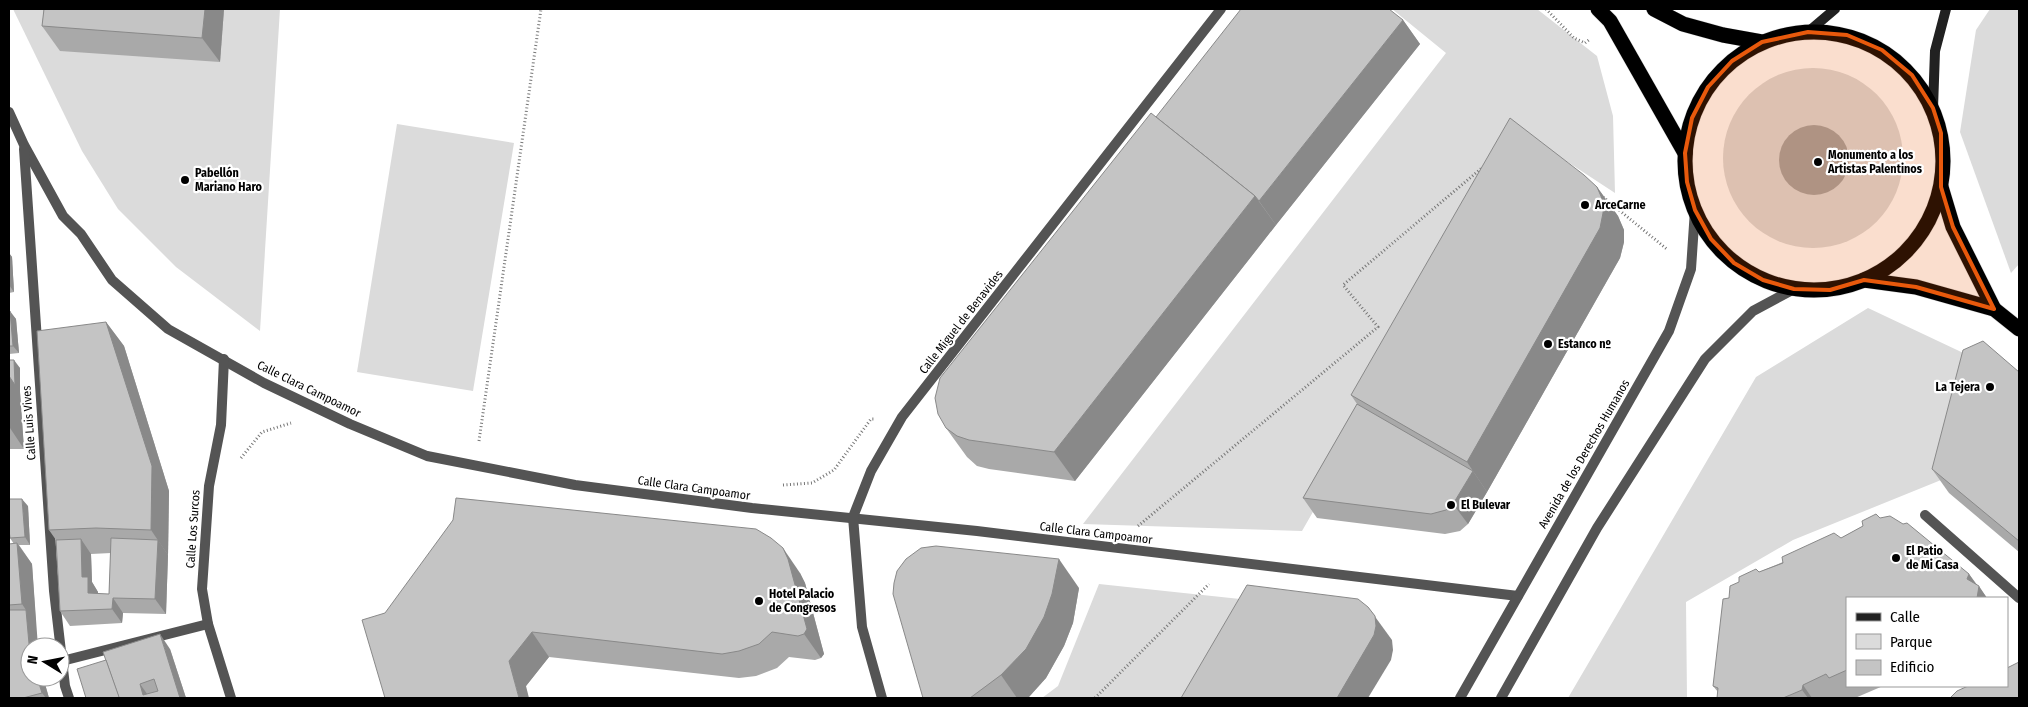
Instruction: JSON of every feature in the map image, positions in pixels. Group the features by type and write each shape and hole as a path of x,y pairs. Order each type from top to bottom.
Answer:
{"highway":[{"path":"1598,9 1610,21 1686,153"},
{"path":"1654,9 1683,24 1723,35 1762,42"},
{"path":"1808,32 1847,35 1882,50 1912,75 1932,108 1941,134 1943,160 1941,187 1931,217 1914,243 1892,264 1864,280 1830,290 1794,289 1762,280 1734,263 1711,239 1695,210 1687,182 1686,153 1692,118 1708,87 1732,61 1762,42 1785,34 1808,32"},
{"path":"1941,187 1953,227 1994,309"},
{"path":"1864,280 1916,287 1994,309 2019,329"}],"main road":[{"path":"1808,32 1835,9"},
{"path":"1932,108 1935,51 1946,9"}],"street":[{"name":"Calle Miguel de Benavides","path":"882,698 862,627 853,517 872,471 902,417 1222,9"},
{"name":"Calle Clara Campoamor","path":"9,112 63,216 81,234 112,280 168,329 264,383 350,424 426,456 575,485 774,511 853,517 1518,596"},
{"name":"Calle Luis Vives","path":"24,144 54,591 59,637"},
{"name":"Avenida de los Derechos Humanos","path":"1460,698 1669,331 1692,269 1695,210"},
{"path":"1501,698 1597,528 1705,359 1753,311 1794,289"},
{"name":"Calle Los Surcos","path":"224,360 221,425 209,486 202,589 208,624 231,698"},
{"path":"1925,515 2019,598"},
{"path":"70,659 208,624"}],"path":[{"path":"475,467 541,9"},
{"path":"1113,547 1378,327 1343,286 1486,164"},
{"path":"1600,195 1692,269"},
{"path":"774,511 779,486 812,483 834,470 870,419 902,417"},
{"path":"238,460 262,432 290,422 299,425"},
{"path":"1095,698 1231,562"}],"highlighted area":[{"path":"1808,32 1847,35 1882,50 1912,75 1933,108 1941,133 1941,187 1953,227 1994,309 1916,287 1864,280 1830,290 1794,289 1763,280 1734,263 1711,239 1695,210 1687,182 1685,153 1692,118 1708,87 1732,61 1762,42"}],"green space":[{"name":"Pabellón Mariano Haro","path":"13,9 280,9 260,331 176,267 118,209 82,151"},
{"path":"1392,9 1537,9 1597,56 1613,116 1615,193 1528,136 1302,531 1083,524 1446,53"},
{"path":"1990,9 2019,9 2019,264 2011,273 1960,132 1976,30"},
{"path":"1813,68 1831,70 1847,75 1863,83 1877,94 1888,108 1896,124 1901,140 1903,158 1901,176 1896,192 1888,208 1877,222 1863,233 1847,241 1831,246 1813,248 1795,246 1779,241 1763,233 1749,222 1738,208 1730,192 1725,176 1723,158 1725,140 1730,124 1738,108 1749,94 1763,83 1779,75 1795,70"},
{"path":"397,124 514,143 473,391 357,372"},
{"path":"1868,308 1974,358 1946,478 1793,540 1686,602 1687,698 1568,698 1756,377"},
{"path":"1099,584 1259,601 1203,698 1042,698 1058,686"}],"shaded area":[{"path":"1814,125 1827,128 1839,135 1846,147 1849,160 1846,173 1839,185 1827,192 1814,195 1801,192 1789,185 1782,173 1779,160 1782,147 1789,135 1801,128"}],"building":[{"path":"44,9 205,9 202,38 42,26"},
{"path":"1241,9 1389,9 1403,20 1259,201 1156,117"},
{"path":"1151,113 1255,196 1054,452 969,440 957,436 946,428 938,414 935,398 940,378"},
{"path":"1510,118 1597,187 1603,201 1603,213 1600,228 1467,462 1351,395"},
{"path":"10,311 13,346 9,346"},
{"path":"106,322 152,466 151,530 96,528 49,530 37,331"},
{"path":"1983,341 2019,372 2019,541 1932,469 1963,350"},
{"path":"9,360 14,360 15,385 9,376"},
{"path":"1357,404 1473,471 1453,504 1446,510 1431,514 1303,498"},
{"path":"456,498 756,529 783,548 788,559 807,629 804,634 798,636 772,632 759,644 739,651 722,654 532,632 509,661 519,698 385,698 362,620 385,613 453,520"},
{"path":"9,499 22,499 25,537 10,538"},
{"path":"1876,514 1880,518 1890,516 1903,524 1907,523 1969,574 1967,579 1979,586 1977,597 1846,597 1846,670 1829,678 1826,674 1803,685 1802,690 1783,698 1717,698 1718,688 1713,686 1723,599 1729,598 1730,586 1739,582 1739,577 1756,569 1759,572 1783,563 1782,557 1834,533 1841,538 1863,526 1862,521"},
{"path":"111,538 158,540 155,599 113,598 112,609 60,611 56,540 81,539 82,577 88,577 88,593 109,594"},
{"path":"17,543 22,604 9,605 9,544"},
{"path":"936,546 1059,559 1052,594 1044,617 1026,649 1001,675 970,698 923,698 893,594 897,571 906,559 921,548"},
{"path":"1247,585 1358,599 1368,607 1375,616 1376,626 1374,635 1337,698 1181,698"},
{"path":"9,610 26,610 28,637 20,637 20,687 40,687 42,693 23,698 9,698"},
{"path":"160,634 180,698 119,698 103,652","holes":["154,679 158,691 143,695 140,684"]},
{"path":"106,660 119,697 86,698 77,669"},
{"path":"2019,662 2019,698 1950,698 1957,691 1966,687 2008,687 2008,668"}],"place":[{"name":"Monumento a los Artistas Palentinos","path":"1818,162"},
{"name":"Pabellón Mariano Haro","path":"185,180"},
{"name":"ArceCarne","path":"1585,205"},
{"name":"Estanco nº","path":"1548,344"},
{"name":"La Tejera","path":"1990,387"},
{"name":"El Bulevar","path":"1451,505"},
{"name":"El Patio de Mi Casa","path":"1896,558"},
{"name":"Hotel Palacio de Congresos","path":"759,601"}]}
